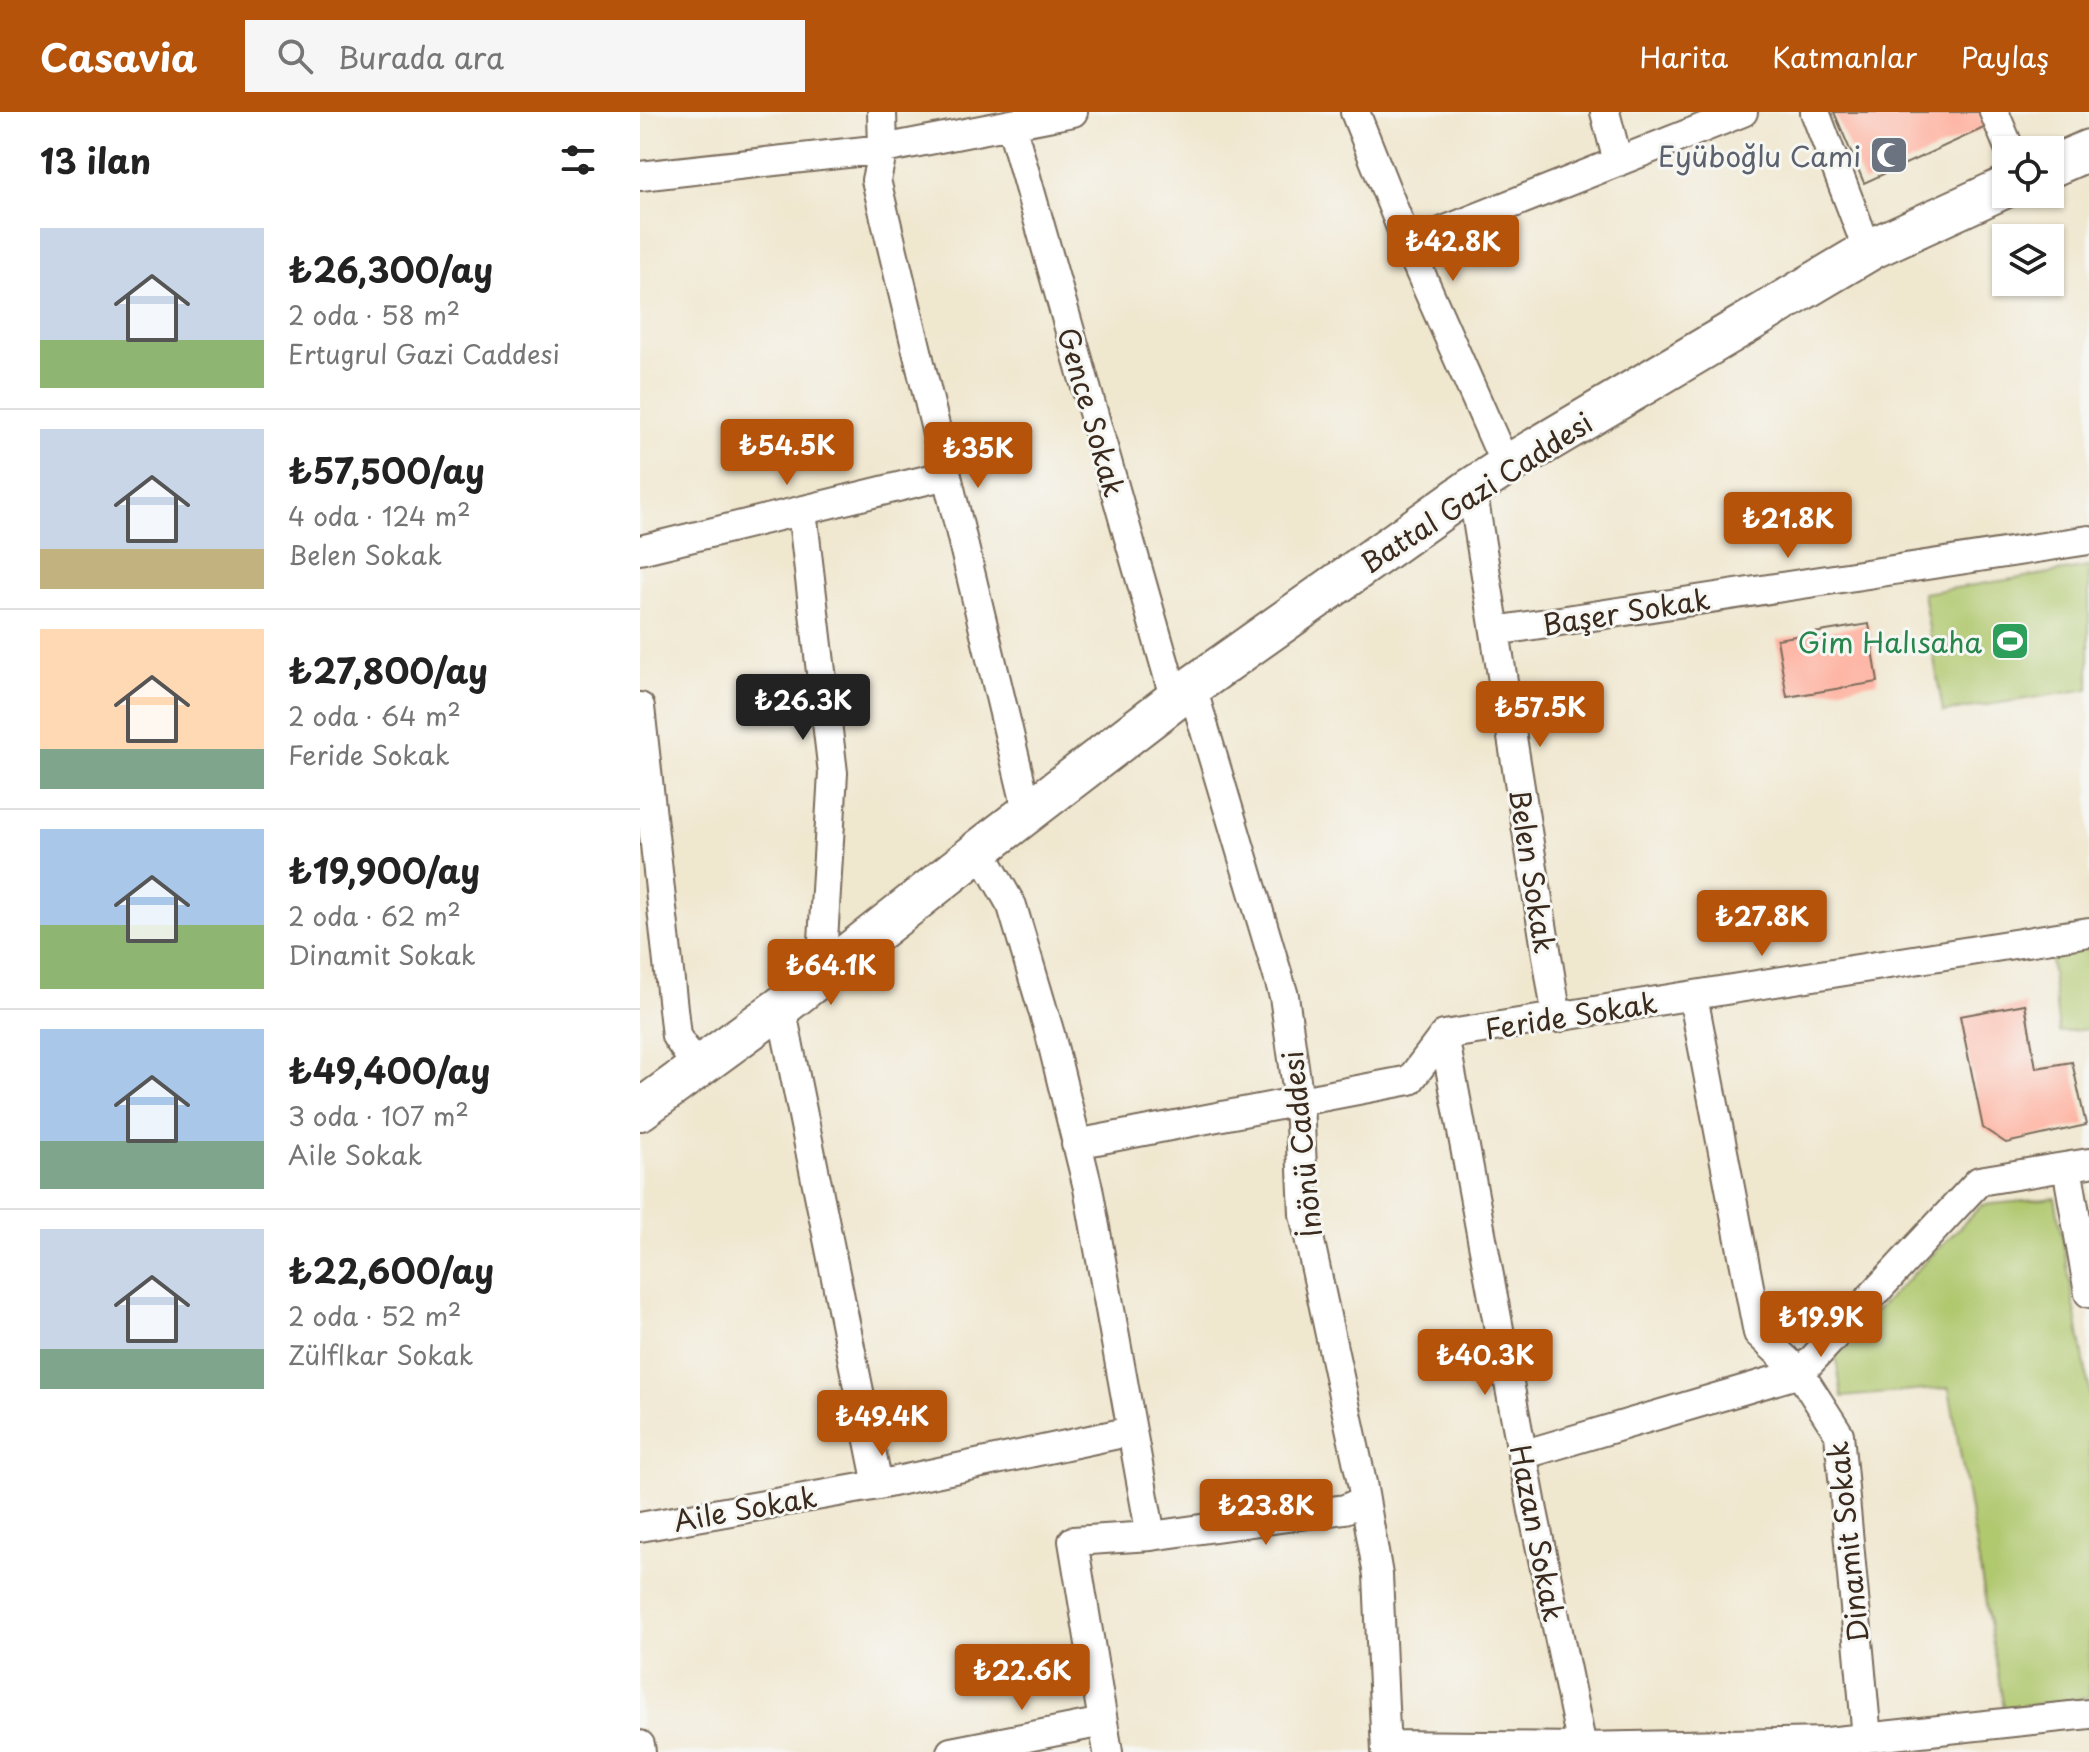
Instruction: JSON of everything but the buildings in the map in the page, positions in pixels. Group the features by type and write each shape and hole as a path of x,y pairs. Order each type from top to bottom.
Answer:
{"street":[{"path":"882,112 883,149 876,180 1028,813"},
{"path":"640,176 883,149 1073,112"},
{"path":"1355,112 1408,245 1506,466"},
{"path":"1605,112 1618,162"},
{"path":"1408,245 1743,112"},
{"path":"1815,112 1868,251"},
{"path":"1994,112 2004,136"},
{"name":"Gence Sokak","path":"1011,124 1094,420 1184,694"},
{"path":"2064,161 2089,150"},
{"name":"Battal Gazi Caddesi","path":"640,1110 781,1007 1184,694 1472,488 1868,251 1992,193"},
{"path":"640,550 947,475"},
{"name":"Belen Sokak","path":"1472,488 1557,1018"},
{"path":"802,511 833,773 821,974"},
{"name":"Başer Sokak","path":"1495,631 2089,540"},
{"name":"İnönü Caddesi","path":"1184,694 1284,996 1299,1101 1304,1214 1378,1575 1386,1749"},
{"path":"640,707 676,1036 697,1067"},
{"path":"980,850 1012,906 1050,1034 1088,1188 1151,1536"},
{"name":"Feride Sokak","path":"1076,1144 1410,1080 1444,1035 2089,932"},
{"name":"Dinamit Sokak","path":"1693,996 1758,1333 1800,1373 1839,1434 1867,1738"},
{"path":"781,1007 878,1485"},
{"name":"Hazan Sokak","path":"1444,1035 1522,1455 1582,1747"},
{"path":"1522,1455 1800,1373 1979,1181 2078,1165 2089,1293"},
{"name":"Aile Sokak","path":"640,1527 878,1485 1132,1431"},
{"path":"1108,1752 1073,1541 1151,1536 1345,1509 1365,1500"},
{"path":"1386,1749 1828,1747 1867,1738 2089,1714"},
{"path":"951,1752 1103,1722"},
{"path":"640,1745 641,1752"}],"green space":[{"name":"Gim Halısaha","path":"2089,567 2089,689 1943,712 1923,593"},
{"path":"2089,942 2089,1029 2059,1032 2049,947"},
{"path":"2055,1198 2089,1388 2089,1697 2004,1709 1949,1388 1842,1397 1835,1352 1982,1205"}],"place":[{"name":"Eyüboğlu Cami","path":"1889,155"},
{"name":"Gim Halısaha","path":"2010,641"}]}
